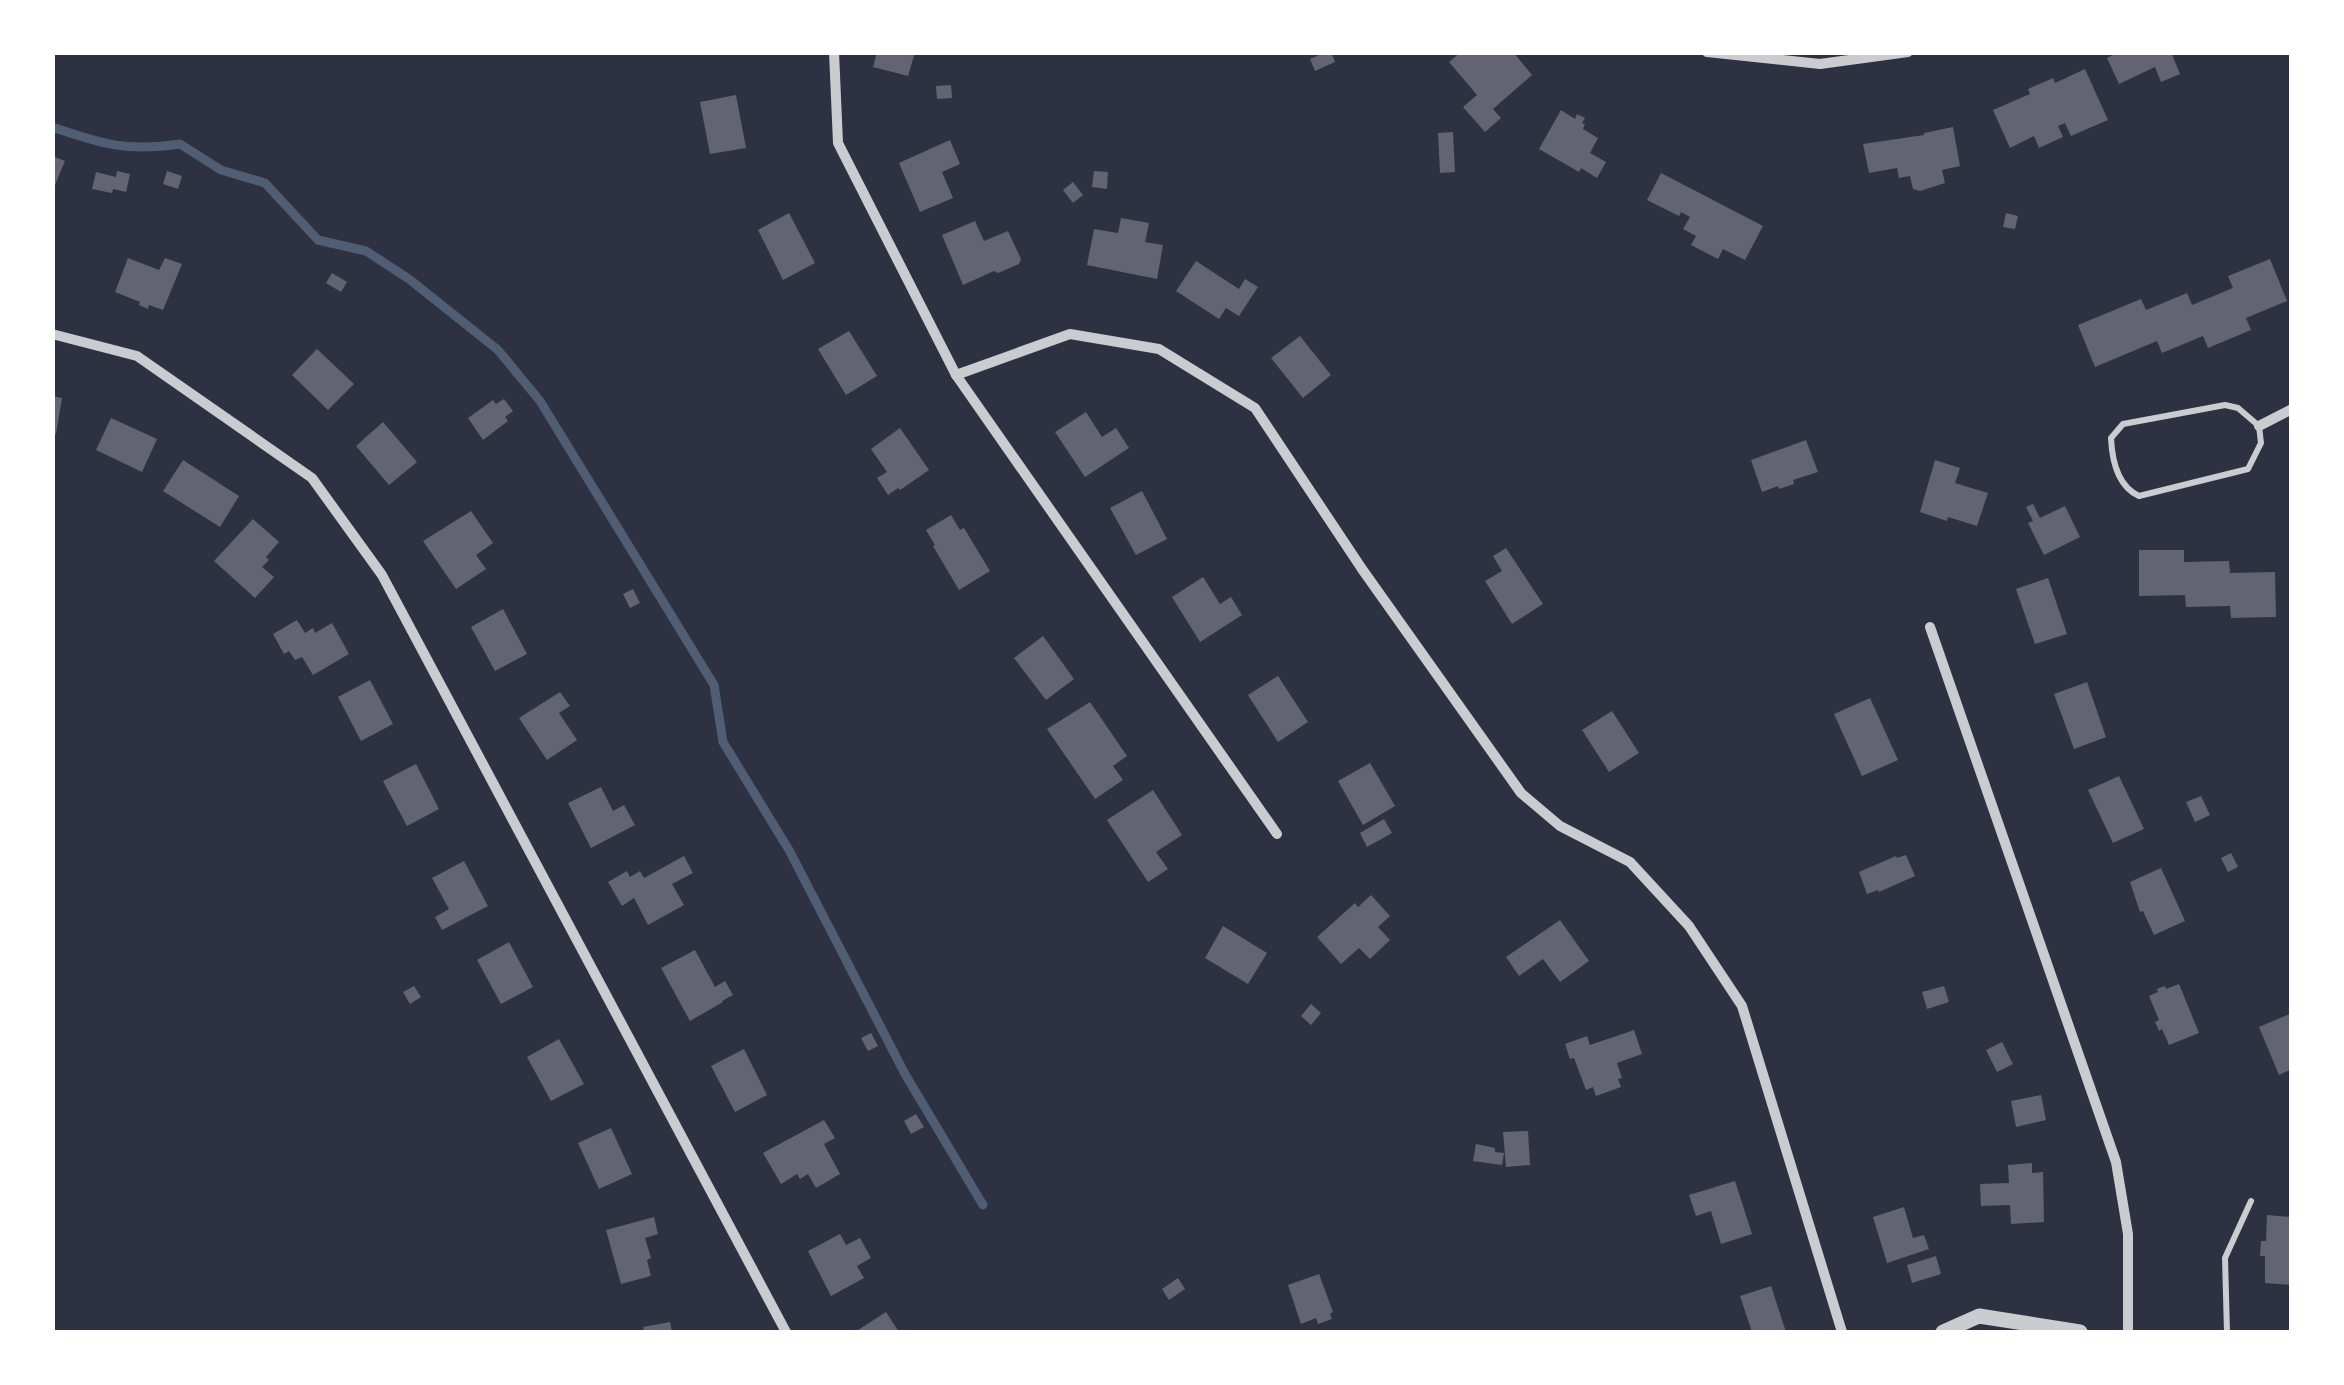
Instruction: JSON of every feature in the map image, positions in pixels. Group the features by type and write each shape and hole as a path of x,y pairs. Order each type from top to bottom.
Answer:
{"street":[{"path":"834,52 838,143 956,375 1277,834"},
{"path":"1707,52 1820,64 1908,52"},
{"path":"52,334 138,356 312,478 324,494 382,575 786,1332"},
{"path":"956,375 1070,334 1159,349 1255,408 1362,569 1521,793 1560,826 1630,862 1689,926 1742,1006 1842,1332"},
{"path":"2260,426 2292,410"},
{"path":"1930,627 2116,1162 2128,1234 2128,1332"},
{"path":"1943,1332 1979,1316 2080,1332"}],"lane":[{"path":"2225,404 2238,408 2260,426 2261,443 2248,469 2230,474 2140,496 2130,492 2112,463 2111,438 2123,424 2225,404"},
{"path":"2227,1332 2225,1258 2251,1201"}],"building":[{"path":"877,52 915,52 908,76 873,67"},
{"path":"1331,52 1335,62 1315,71 1310,59"},
{"path":"1461,52 1513,52 1532,75 1493,109 1501,118 1485,132 1463,107 1477,95 1449,62"},
{"path":"2119,52 2171,52 2180,74 2161,82 2155,67 2119,84 2107,58"},
{"path":"2085,69 2108,120 2071,136 2065,123 2058,126 2063,137 2039,148 2034,136 2010,148 1993,110 2030,94 2028,89 2053,78 2055,83"},
{"path":"951,85 952,98 937,99 936,86"},
{"path":"736,95 746,148 710,154 700,102"},
{"path":"1561,110 1575,119 1577,114 1585,118 1583,129 1598,138 1590,153 1606,162 1597,178 1539,149"},
{"path":"1953,127 1960,166 1942,170 1945,183 1920,191 1913,189 1910,176 1899,178 1897,168 1869,173 1863,144"},
{"path":"1453,132 1455,172 1440,173 1438,133"},
{"path":"950,140 960,164 942,172 953,198 920,212 899,163"},
{"path":"55,157 65,161 55,185 52,165"},
{"path":"117,171 130,174 126,192 92,189 96,172 116,177"},
{"path":"167,171 182,176 178,189 163,184"},
{"path":"1094,171 1108,172 1107,189 1092,187"},
{"path":"1661,173 1763,226 1745,260 1723,249 1718,259 1691,245 1696,236 1683,229 1690,217 1681,212 1679,216 1647,200"},
{"path":"1073,182 1083,195 1073,203 1063,190"},
{"path":"789,213 815,263 783,280 758,230"},
{"path":"2006,213 2018,216 2015,229 2003,227"},
{"path":"1121,218 1149,223 1145,242 1163,245 1157,279 1087,265 1094,229 1118,233"},
{"path":"975,221 984,241 1008,231 1021,259 1019,264 963,285 942,235"},
{"path":"128,258 159,270 165,258 182,264 163,310 149,305 148,309 115,292"},
{"path":"2270,259 2287,301 2246,318 2251,330 2208,348 2203,336 2162,353 2157,341 2095,367 2078,325 2141,299 2146,310 2187,293 2192,305 2233,288 2228,276"},
{"path":"1196,261 1239,289 1245,279 1258,287 1239,316 1226,308 1219,319 1176,291"},
{"path":"332,273 347,282 341,292 326,283"},
{"path":"849,331 877,376 846,395 818,349"},
{"path":"1300,336 1331,375 1303,398 1271,358"},
{"path":"317,349 354,384 328,410 292,375"},
{"path":"52,396 62,398 56,434 52,434"},
{"path":"504,399 513,411 505,417 508,421 483,440 468,418 493,400 496,404"},
{"path":"1086,412 1102,437 1116,428 1129,448 1085,477 1055,432"},
{"path":"111,418 157,439 142,472 96,450"},
{"path":"383,422 417,462 389,485 356,446"},
{"path":"900,428 929,470 888,495 877,478 887,472 871,449"},
{"path":"1806,440 1818,472 1793,480 1794,484 1762,492 1751,460"},
{"path":"183,460 239,496 220,527 163,491"},
{"path":"1935,460 1960,468 1955,483 1988,493 1977,526 1920,512"},
{"path":"1142,491 1167,539 1136,555 1110,508"},
{"path":"2033,504 2040,518 2065,506 2080,537 2044,555 2028,523 2033,521 2026,507"},
{"path":"471,511 493,543 476,555 486,569 456,589 423,541"},
{"path":"951,515 960,530 964,528 990,571 959,590 926,530"},
{"path":"253,519 279,542 262,567 274,577 255,598 214,561"},
{"path":"1506,548 1543,604 1512,624 1485,581 1502,571 1493,556"},
{"path":"2139,550 2184,550 2184,562 2229,561 2230,573 2275,572 2276,617 2231,618 2230,606 2186,607 2185,595 2139,596"},
{"path":"1203,577 1220,604 1231,597 1242,615 1200,642 1172,597"},
{"path":"2048,578 2067,634 2035,644 2016,589"},
{"path":"633,589 640,603 630,608 623,594"},
{"path":"503,609 527,654 495,671 471,627"},
{"path":"297,620 305,633 313,628 315,633 332,623 349,654 313,675 302,657 295,660 289,651 284,654 273,634"},
{"path":"1043,636 1074,679 1046,700 1014,658"},
{"path":"1278,676 1308,722 1278,742 1248,695"},
{"path":"370,680 393,724 361,741 338,697"},
{"path":"2087,682 2106,737 2074,749 2054,694"},
{"path":"560,692 570,706 559,713 577,740 547,760 519,718"},
{"path":"1870,698 1898,760 1862,776 1834,714"},
{"path":"1090,702 1127,756 1113,766 1123,780 1095,799 1047,729"},
{"path":"1612,711 1639,753 1609,772 1582,730"},
{"path":"1370,763 1395,806 1363,825 1338,781"},
{"path":"416,764 439,809 407,826 383,781"},
{"path":"2119,776 2144,829 2113,843 2088,790"},
{"path":"601,787 613,811 624,805 635,825 591,848 568,803"},
{"path":"1153,790 1182,835 1156,852 1168,869 1148,882 1107,820"},
{"path":"2201,796 2210,815 2195,822 2186,802"},
{"path":"1384,819 1392,833 1367,847 1360,833"},
{"path":"2231,853 2238,867 2228,872 2221,858"},
{"path":"1906,855 1915,876 1867,894 1859,872"},
{"path":"684,856 693,873 672,884 684,905 648,925 634,898 622,906 608,882 627,871 630,877 640,871 644,878"},
{"path":"464,861 488,906 442,930 435,917 449,909 432,878"},
{"path":"2161,868 2185,921 2154,935 2143,911 2140,912 2130,882"},
{"path":"1371,895 1390,916 1378,927 1390,940 1370,959 1359,948 1341,964 1317,937 1355,903 1358,907"},
{"path":"1560,920 1589,961 1560,982 1543,959 1519,976 1506,957"},
{"path":"1223,926 1267,953 1248,984 1205,958"},
{"path":"509,942 533,987 501,1004 477,960"},
{"path":"695,950 715,987 725,981 733,995 690,1021 661,968"},
{"path":"2179,984 2199,1033 2169,1045 2155,1022 2159,1020 2149,996 2157,989"},
{"path":"414,986 421,997 410,1004 403,992"},
{"path":"1944,986 1949,1002 1927,1009 1922,992"},
{"path":"1311,1004 1321,1013 1311,1025 1301,1016"},
{"path":"2292,1013 2292,1069 2279,1075 2259,1027"},
{"path":"1634,1030 1642,1054 1617,1063 1621,1087 1596,1096 1593,1087 1586,1090 1565,1044 1587,1036 1590,1045"},
{"path":"871,1033 878,1046 868,1051 861,1038"},
{"path":"559,1039 584,1084 551,1101 527,1057"},
{"path":"2002,1042 2013,1064 1997,1072 1986,1050"},
{"path":"744,1049 767,1095 735,1112 711,1066"},
{"path":"2041,1095 2046,1120 2016,1127 2011,1101"},
{"path":"916,1114 924,1127 911,1134 904,1121"},
{"path":"824,1120 835,1138 824,1144 840,1174 816,1188 808,1174 800,1179 797,1174 781,1184 763,1153"},
{"path":"611,1128 632,1174 599,1189 578,1143"},
{"path":"1528,1131 1530,1165 1506,1167 1503,1132"},
{"path":"1476,1144 1504,1153 1502,1165 1473,1161"},
{"path":"2032,1163 2032,1173 2043,1172 2044,1222 2011,1224 2010,1205 1981,1206 1980,1184 2009,1183 2008,1165"},
{"path":"1735,1181 1752,1234 1721,1244 1711,1211 1696,1216 1689,1195"},
{"path":"1904,1207 1913,1238 1924,1235 1929,1249 1887,1263 1873,1217"},
{"path":"2267,1215 2292,1217 2292,1285 2265,1283 2265,1256 2260,1256 2261,1241 2266,1241"},
{"path":"654,1217 658,1234 645,1238 651,1276 621,1284 606,1230"},
{"path":"840,1234 846,1245 860,1238 871,1258 857,1266 864,1278 831,1296 808,1251"},
{"path":"1936,1256 1941,1274 1912,1283 1907,1265"},
{"path":"1319,1274 1332,1319 1318,1324 1316,1318 1301,1324 1288,1285"},
{"path":"1178,1278 1185,1289 1169,1300 1162,1289"},
{"path":"1771,1286 1786,1332 1752,1332 1740,1296"},
{"path":"886,1312 899,1332 855,1332"},
{"path":"670,1322 672,1332 644,1332 643,1327"}],"waterway":[{"path":"52,127 115,145 180,144 221,170 265,183 318,240 366,251 409,279 498,350 540,401 714,685 723,742 789,850 905,1074 983,1205"}]}
